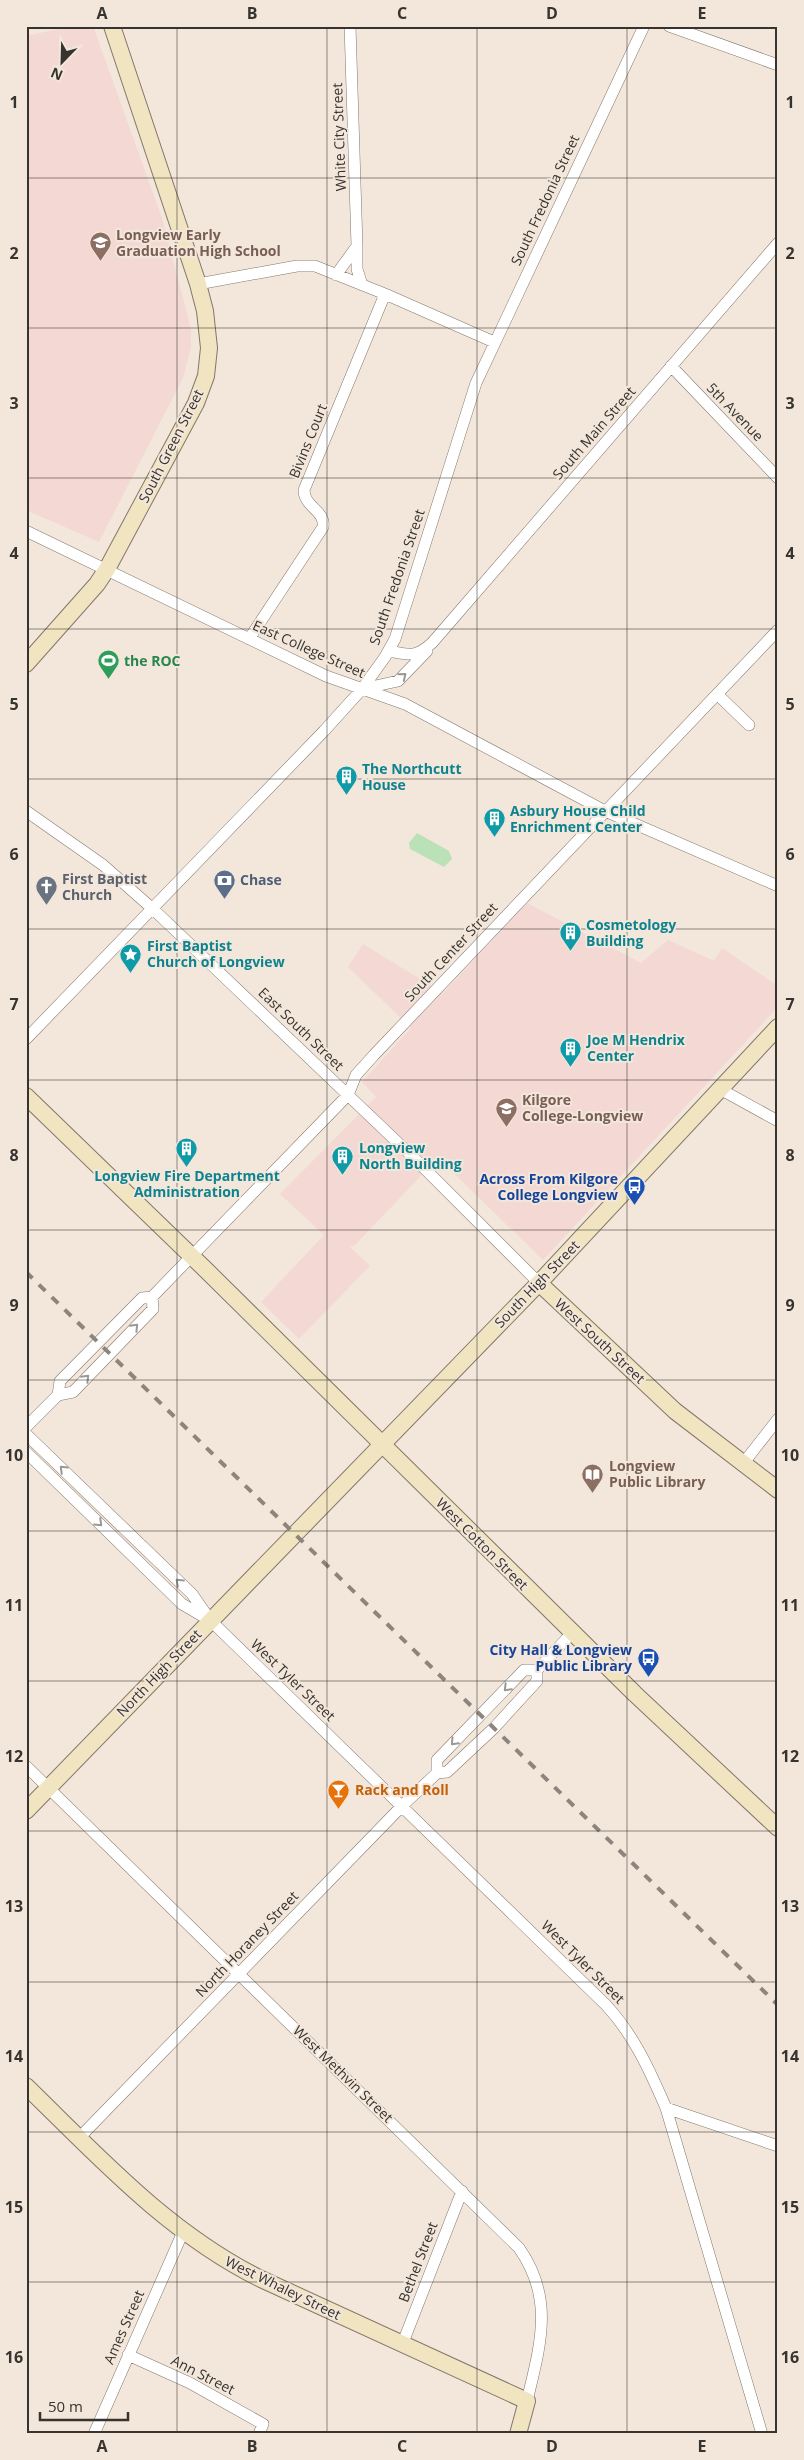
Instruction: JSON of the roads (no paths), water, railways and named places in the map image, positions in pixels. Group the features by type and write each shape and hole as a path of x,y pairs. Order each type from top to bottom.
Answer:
{"main road":[{"name":"South Green Street","path":"26,664 108,569 192,409 206,376 209,348 205,311 198,284 112,26"},
{"name":"South High Street","path":"292,1537 539,1283 778,1027"},
{"name":"West Cotton Street","path":"26,1096 191,1255 572,1633 717,1773 778,1828"},
{"name":"West South Street","path":"539,1283 642,1381 742,1465 778,1490"},
{"name":"North High Street","path":"26,1811 292,1537"},
{"name":"West Whaley Street","path":"26,2086 150,2205 182,2232 250,2274 527,2401"},
{"name":"West Methvin Street","path":"518,2434 527,2401"}],"street":[{"name":"White City Street","path":"350,26 357,270 362,285"},
{"name":"South Fredonia Street","path":"26,1039 154,910 362,689 389,651 472,395 494,342 644,26"},
{"path":"669,26 778,65"},
{"name":"South Main Street","path":"389,651 412,655 422,652 432,643 778,242"},
{"path":"336,275 357,246"},
{"path":"198,284 303,266 315,266 385,294 494,342"},
{"name":"Bivins Court","path":"249,639 323,527 322,518 306,500 304,490 385,294"},
{"name":"5th Avenue","path":"671,366 778,478"},
{"name":"East College Street","path":"26,531 108,569 334,680 413,708 605,811 778,886"},
{"name":"South Center Street","path":"152,1297 153,1309 73,1392 58,1395 60,1381 142,1298 152,1297 348,1095 356,1075 778,630"},
{"name":"South Main Street","path":"362,689 398,682 424,657 432,643"},
{"path":"717,694 750,725"},
{"name":"East South Street","path":"26,811 103,865 154,910 348,1095"},
{"path":"720,1089 778,1120"},
{"name":"West South Street","path":"348,1095 539,1283"},
{"path":"26,1427 58,1395"},
{"path":"742,1465 778,1419"},
{"name":"West Tyler Street","path":"26,1434 192,1594 210,1620 617,2017 639,2050 666,2108 762,2434"},
{"name":"West Tyler Street","path":"26,1452 182,1604 210,1620"},
{"path":"536,1670 572,1633"},
{"name":"North Horaney Street","path":"79,2138 402,1806 437,1772 447,1772 494,1728 536,1681 536,1670 524,1670 480,1714 437,1760 437,1772"},
{"name":"West Methvin Street","path":"26,1766 519,2248 532,2268 541,2303 542,2334 527,2401"},
{"path":"666,2108 778,2146"},
{"name":"Bethel Street","path":"402,2345 462,2191"},
{"name":"Ames Street","path":"94,2434 182,2232"},
{"name":"Ann Street","path":"128,2355 190,2383 261,2429"}],"railway":[{"path":"26,1272 778,2005"}],"place":[{"name":"Longview Early Graduation High School","path":"100,262"},
{"name":"the ROC","path":"108,680"},
{"name":"The Northcutt House","path":"346,796"},
{"name":"Asbury House Child Enrichment Center","path":"494,838"},
{"name":"Chase","path":"224,899"},
{"name":"First Baptist Church","path":"46,906"},
{"name":"Cosmetology Building","path":"570,952"},
{"name":"First Baptist Church of Longview","path":"131,973"},
{"name":"Joe M Hendrix Center","path":"571,1067"},
{"name":"Kilgore College-Longview","path":"506,1127"},
{"name":"Longview Fire Department Administration","path":"187,1167"},
{"name":"Longview North Building","path":"343,1175"},
{"name":"Across From Kilgore College Longview","path":"634,1206"},
{"name":"Longview Public Library","path":"593,1493"},
{"name":"City Hall & Longview Public Library","path":"648,1677"},
{"name":"Rack and Roll","path":"339,1809"}]}
